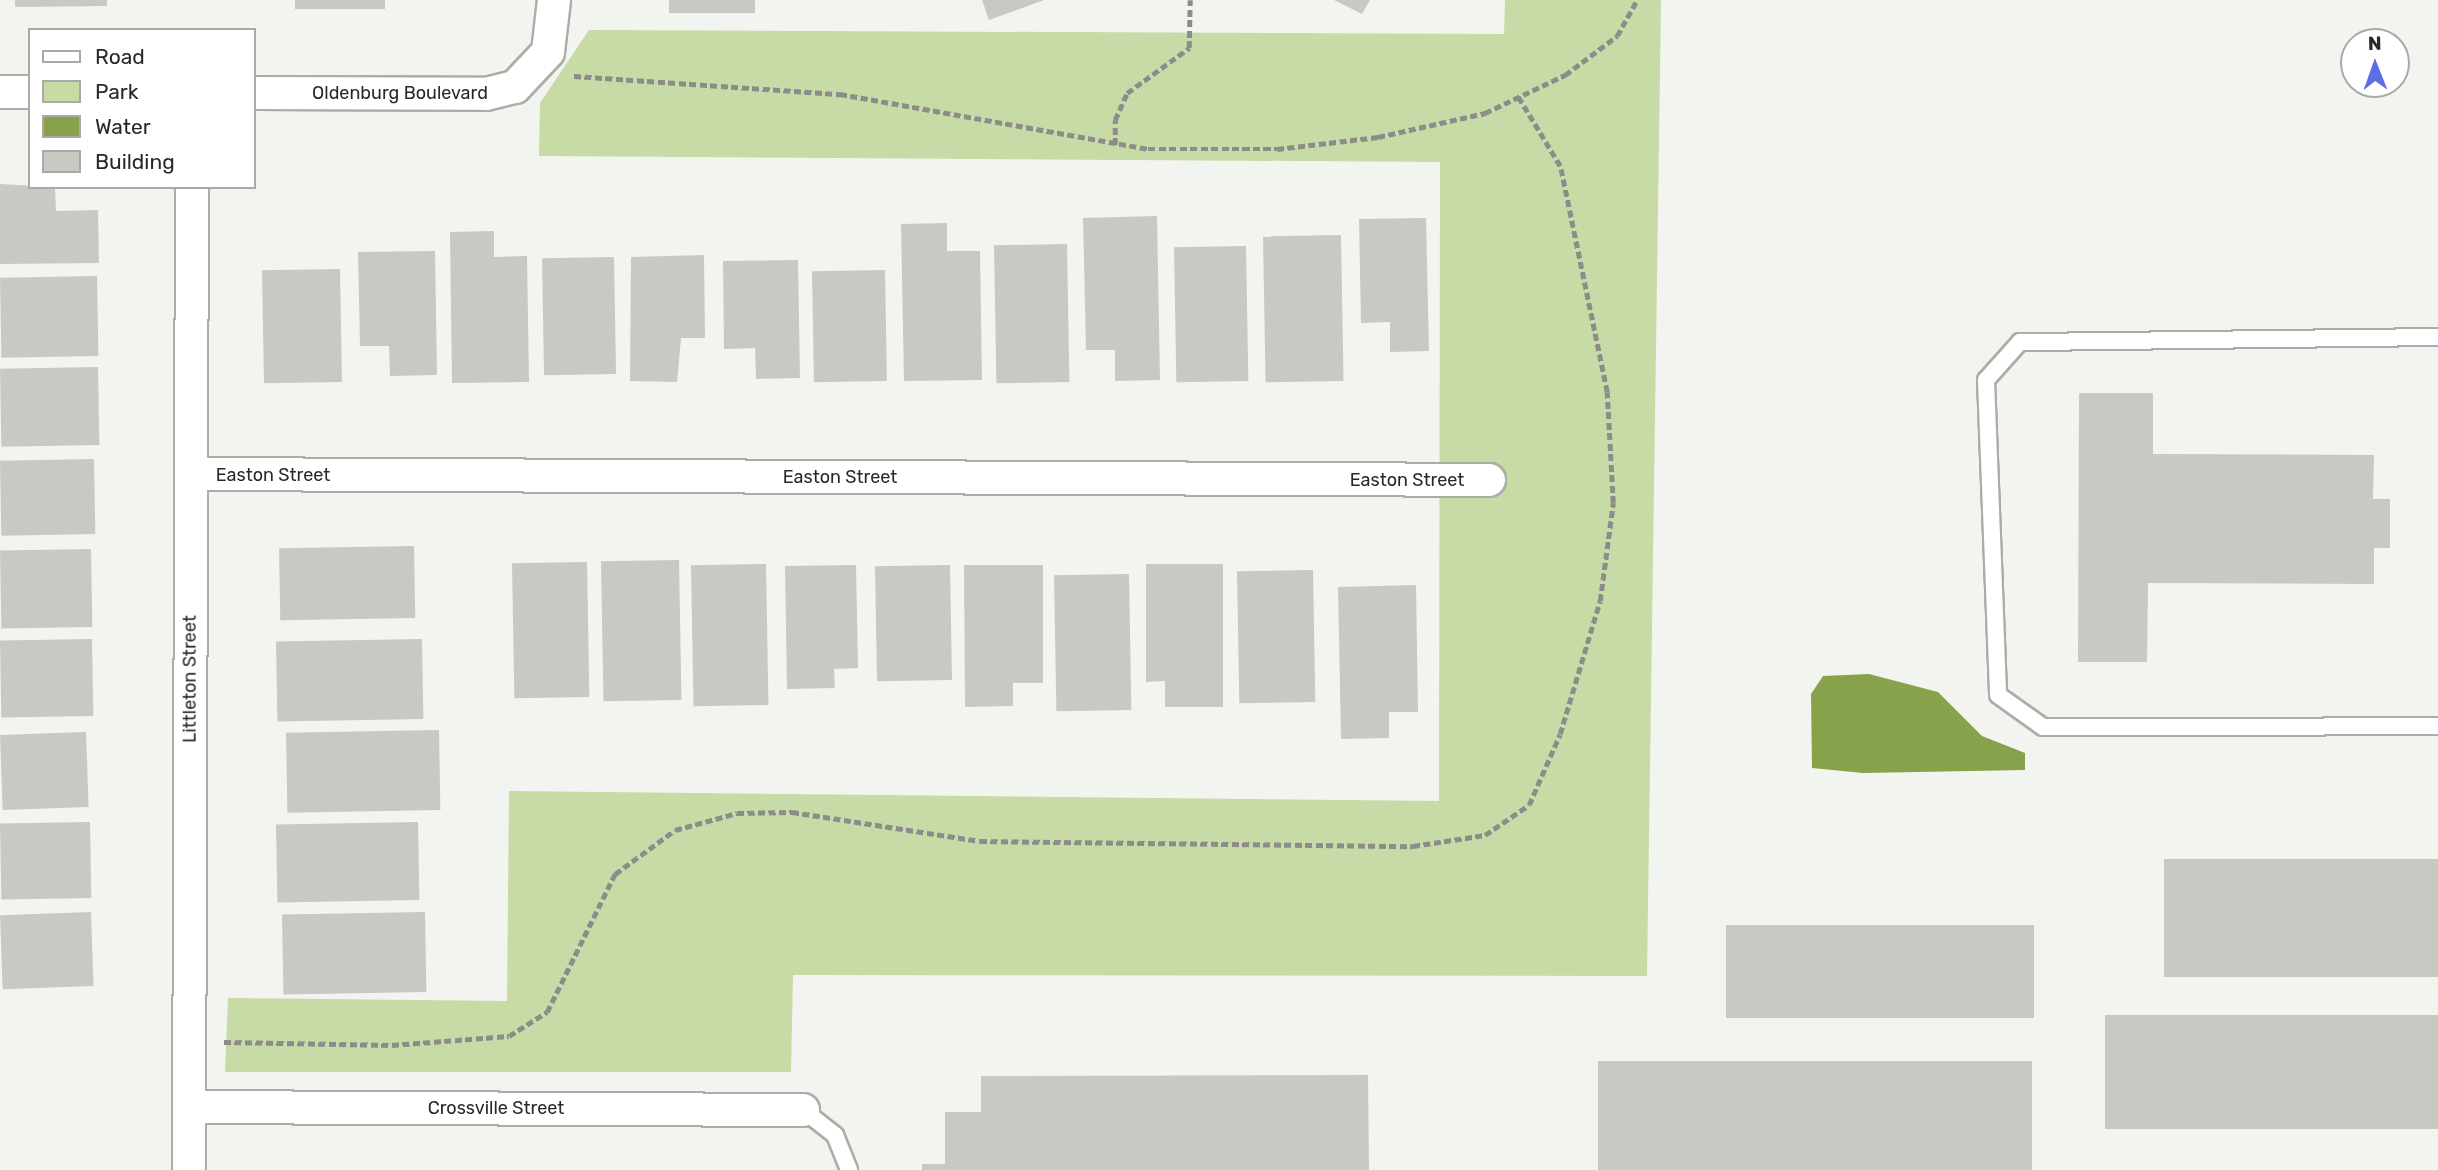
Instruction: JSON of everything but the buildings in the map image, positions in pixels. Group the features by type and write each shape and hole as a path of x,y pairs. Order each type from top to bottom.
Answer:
{"street":[{"path":"539,69 554,36 554,0"},
{"name":"Oldenburg Boulevard","path":"256,93 486,94 515,87 539,69"},
{"path":"0,92 28,92"},
{"name":"Littleton Street","path":"189,1170 192,189"},
{"name":"Easton Street","path":"191,474 1489,480"},
{"name":"Crossville Street","path":"189,1107 803,1110"}],"lane":[{"path":"2438,337 2020,342 1986,380 1998,695 2043,727 2438,726"},
{"path":"803,1110 835,1135 849,1170"}],"path":[{"path":"1115,145 1115,120 1127,93 1189,48 1190,0"},
{"path":"539,69 598,80 840,94 1115,145 1277,149 1378,137 1485,113 1565,75 1617,36 1637,0"},
{"path":"189,1042 391,1045 509,1036 547,1012 615,874 675,830 737,813 792,812 980,841 1413,846 1485,835 1529,806 1560,734 1600,601 1613,503 1607,392 1560,166 1518,97"}],"green space":[{"path":"1505,0 1661,0 1647,976 793,975 791,1072 225,1072 228,998 507,1001 509,791 1439,801 1440,162 539,156 540,103 589,30 1504,34"}],"water":[{"path":"1869,674 1938,692 1982,736 2025,753 2025,770 1863,773 1812,768 1811,694 1823,676"}]}
